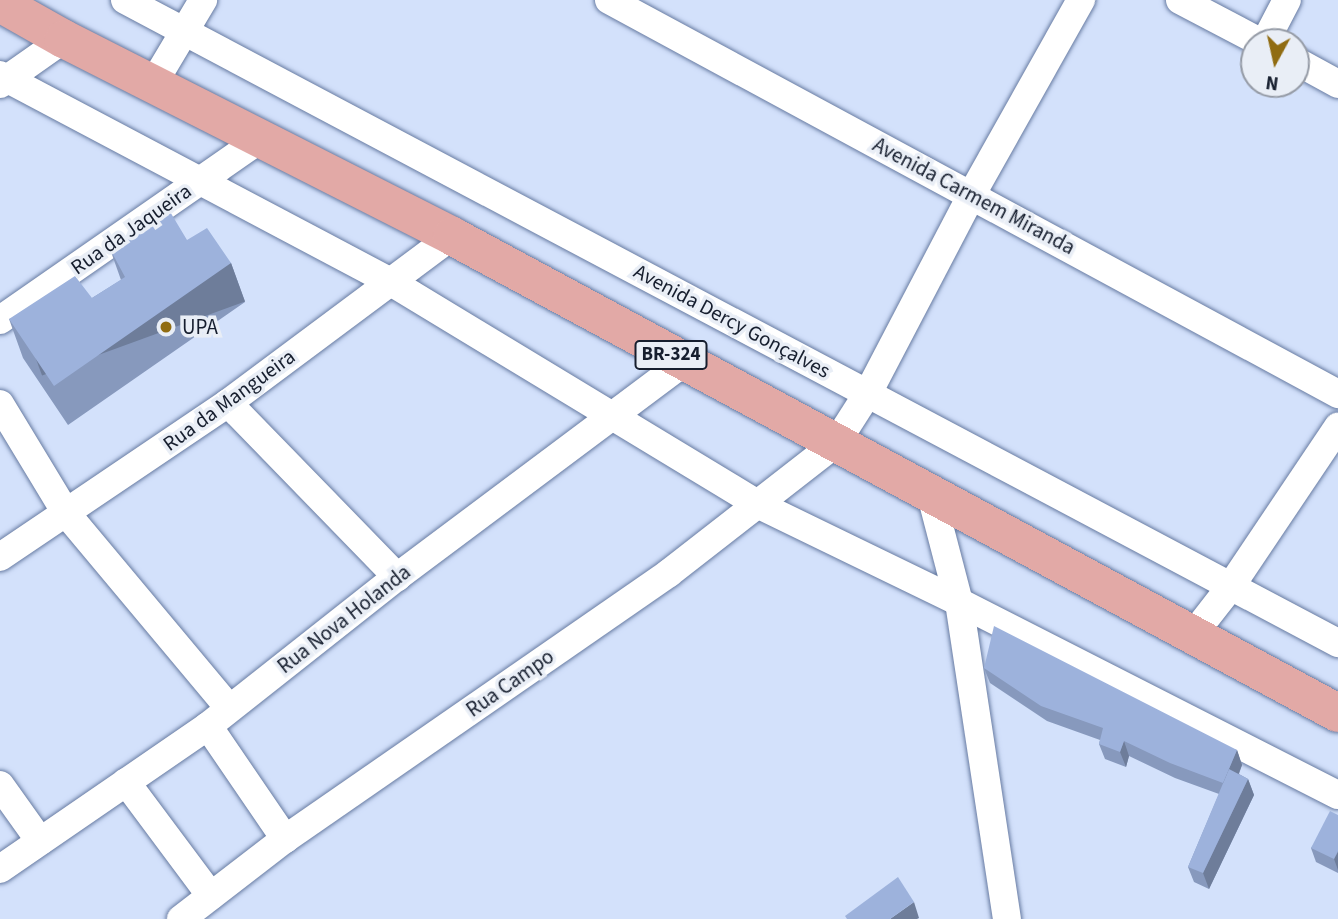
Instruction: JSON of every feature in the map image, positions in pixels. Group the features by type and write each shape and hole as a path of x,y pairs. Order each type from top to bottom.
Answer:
{"main road":[{"name":"BR-324","path":"0,3 64,39 263,137 452,236 1338,713"}],"street":[{"name":"Avenida Dercy Gonçalves","path":"125,0 1338,643"},
{"path":"153,84 203,0"},
{"name":"Avenida Carmem Miranda","path":"610,0 1338,394"},
{"name":"Rua Campo","path":"181,919 285,839 669,573 836,443 868,393 972,194 1081,0"},
{"path":"1180,0 1240,32"},
{"path":"1272,28 1287,0"},
{"path":"64,39 3,79 391,282 757,504 959,602 1338,795"},
{"path":"1310,69 1338,84"},
{"name":"Rua da Jaqueira","path":"0,320 263,137"},
{"name":"Rua da Mangueira","path":"0,557 228,403 452,236"},
{"name":"Rua Nova Holanda","path":"0,869 208,726 397,577 684,362"},
{"path":"228,403 397,577"},
{"path":"0,404 66,513 229,708"},
{"path":"1192,636 1231,586 1338,427"},
{"path":"930,491 959,602 1007,919"},
{"path":"208,726 285,839"},
{"path":"126,782 211,896"},
{"path":"0,785 40,841"}],"building":[{"path":"169,210 187,240 207,228 231,263 54,386 9,319 75,276 92,298 125,277 110,249"},
{"path":"994,626 1237,750 1223,783 1170,763 1124,741 1120,752 1099,744 1103,728 1041,706 984,668"},
{"path":"1229,769 1248,779 1203,873 1188,867"},
{"path":"1330,811 1338,815 1338,851 1334,859 1311,848"},
{"path":"898,877 914,902 890,919 847,919 845,916"}],"place":[{"name":"UPA","path":"166,327"}]}
